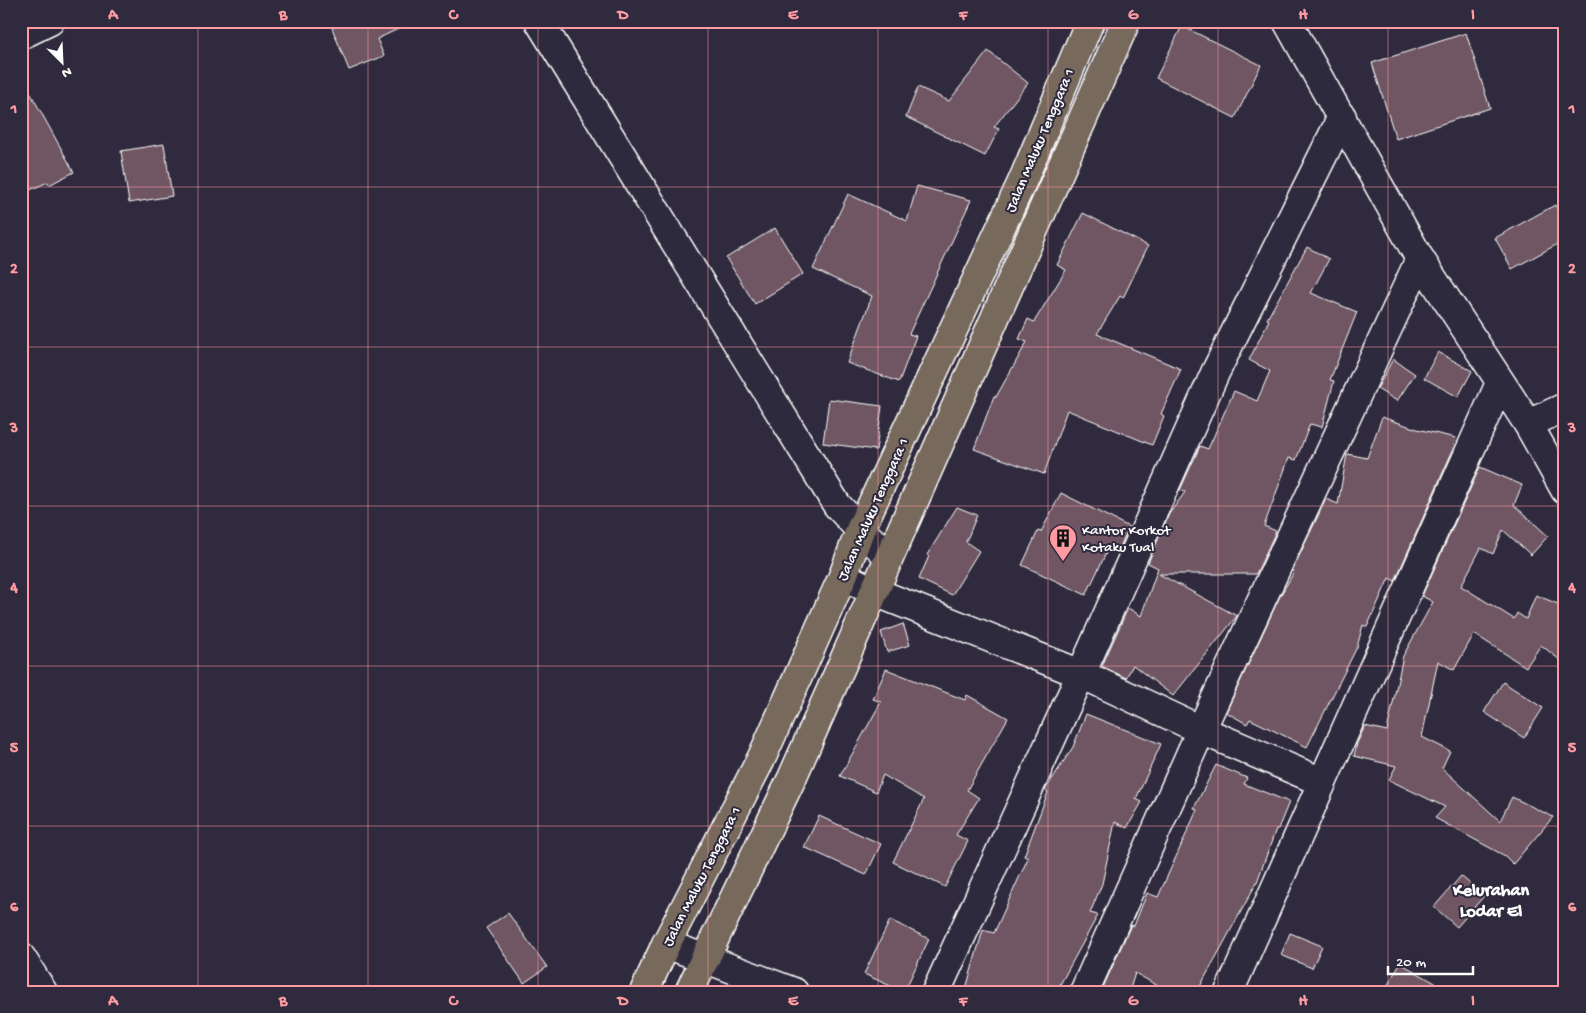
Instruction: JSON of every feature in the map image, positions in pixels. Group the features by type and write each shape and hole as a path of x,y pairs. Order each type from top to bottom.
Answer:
{"main road":[{"name":"Jalan Maluku Tenggara 1","path":"644,992 666,944 762,757 844,576 860,530 1022,182 1090,21"},
{"name":"Jalan Maluku Tenggara 1","path":"689,992 792,778 1126,21"}],"street":[{"path":"21,35 50,21"},
{"path":"539,21 837,505 860,530 889,556"},
{"path":"1287,21 1420,259 1528,424 1565,490"},
{"path":"936,992 1215,372 1342,117"},
{"path":"1084,992 1201,730 1420,259"},
{"path":"1229,992 1500,383"},
{"path":"1528,424 1565,407"},
{"path":"844,576 875,592 1080,674 1201,730 1322,782"},
{"path":"666,944 794,992"},
{"path":"21,957 42,992"}],"building":[{"path":"349,21 415,21 377,39 384,56 349,70 332,28"},
{"path":"1182,26 1261,65 1235,118 1156,78"},
{"path":"1466,33 1490,108 1396,139 1372,63"},
{"path":"988,51 1028,83 994,127 999,129 985,156 906,117 918,87 949,101"},
{"path":"21,76 74,172 49,185 48,182 21,194"},
{"path":"164,144 172,196 129,203 121,151"},
{"path":"917,186 971,200 909,334 916,336 899,382 847,363 872,296 813,269 848,194 907,221"},
{"path":"1555,205 1565,223 1565,240 1512,269 1495,238"},
{"path":"1083,213 1148,246 1123,298 1120,296 1097,334 1181,369 1161,414 1164,416 1152,445 1067,410 1044,474 974,449 994,396 996,397 1027,342 1019,339 1028,319 1034,322 1066,270 1057,265"},
{"path":"775,228 803,274 755,304 726,258"},
{"path":"1307,247 1329,259 1311,293 1357,312 1330,380 1334,381 1322,427 1310,424 1296,460 1289,458 1264,526 1276,531 1256,574 1159,574 1237,616 1173,696 1133,665 1126,678 1102,666 1128,608 1141,616 1158,568 1148,563 1169,514 1185,492 1180,490 1200,446 1208,449 1234,391 1257,401 1270,371 1249,360 1269,320 1267,319"},
{"path":"1438,352 1472,371 1458,397 1424,378"},
{"path":"1393,359 1415,374 1397,401 1377,389"},
{"path":"829,399 882,406 876,450 823,443"},
{"path":"1382,417 1417,429 1456,438 1452,452 1395,581 1389,578 1367,627 1363,625 1357,647 1307,747 1250,719 1247,724 1226,712 1279,598 1294,572 1292,571 1326,499 1338,504 1347,454 1367,458"},
{"path":"1480,467 1522,485 1514,505 1548,536 1531,555 1503,530 1493,554 1481,548 1461,586 1514,619 1517,613 1526,619 1536,595 1565,607 1565,664 1541,645 1526,667 1474,634 1454,670 1438,661 1422,737 1450,751 1442,768 1500,821 1512,797 1553,817 1513,864 1505,856 1435,818 1445,807 1389,780 1396,766 1354,756 1357,743 1365,726 1387,731 1403,656 1433,602 1422,596"},
{"path":"1061,493 1129,527 1119,549 1110,545 1086,595 1022,565 1038,531 1041,532"},
{"path":"957,507 977,515 966,542 979,551 952,595 919,579 929,556 927,555"},
{"path":"903,624 910,645 887,652 881,632"},
{"path":"886,669 965,700 967,695 1008,718 967,790 979,798 956,835 968,841 945,887 893,862 924,799 883,775 876,792 840,776 881,702 873,699"},
{"path":"1503,682 1543,708 1524,738 1484,712"},
{"path":"1086,714 1161,744 1136,799 1142,802 1127,828 1115,822 1102,884 1090,913 1098,915 1056,992 965,992 983,930 994,933 1028,858 1024,856 1048,792 1045,790 1073,747"},
{"path":"1216,765 1247,778 1244,784 1289,802 1278,829 1276,829 1257,882 1197,992 1169,992 1135,973 1129,992 1101,992 1131,925 1134,926 1147,893 1158,897 1197,810 1194,808"},
{"path":"819,816 881,844 866,875 804,847"},
{"path":"1461,876 1484,896 1457,927 1434,907"},
{"path":"508,913 547,967 524,983 486,928"},
{"path":"890,920 929,939 904,992 864,974"},
{"path":"1290,933 1322,946 1312,968 1281,955"},
{"path":"1400,963 1451,992 1384,992"}],"place":[{"name":"Kantor Korkot Kotaku Tual","path":"1063,562"}],"district":[{"name":"Kelurahan Lodar El","path":"1491,900"}]}
